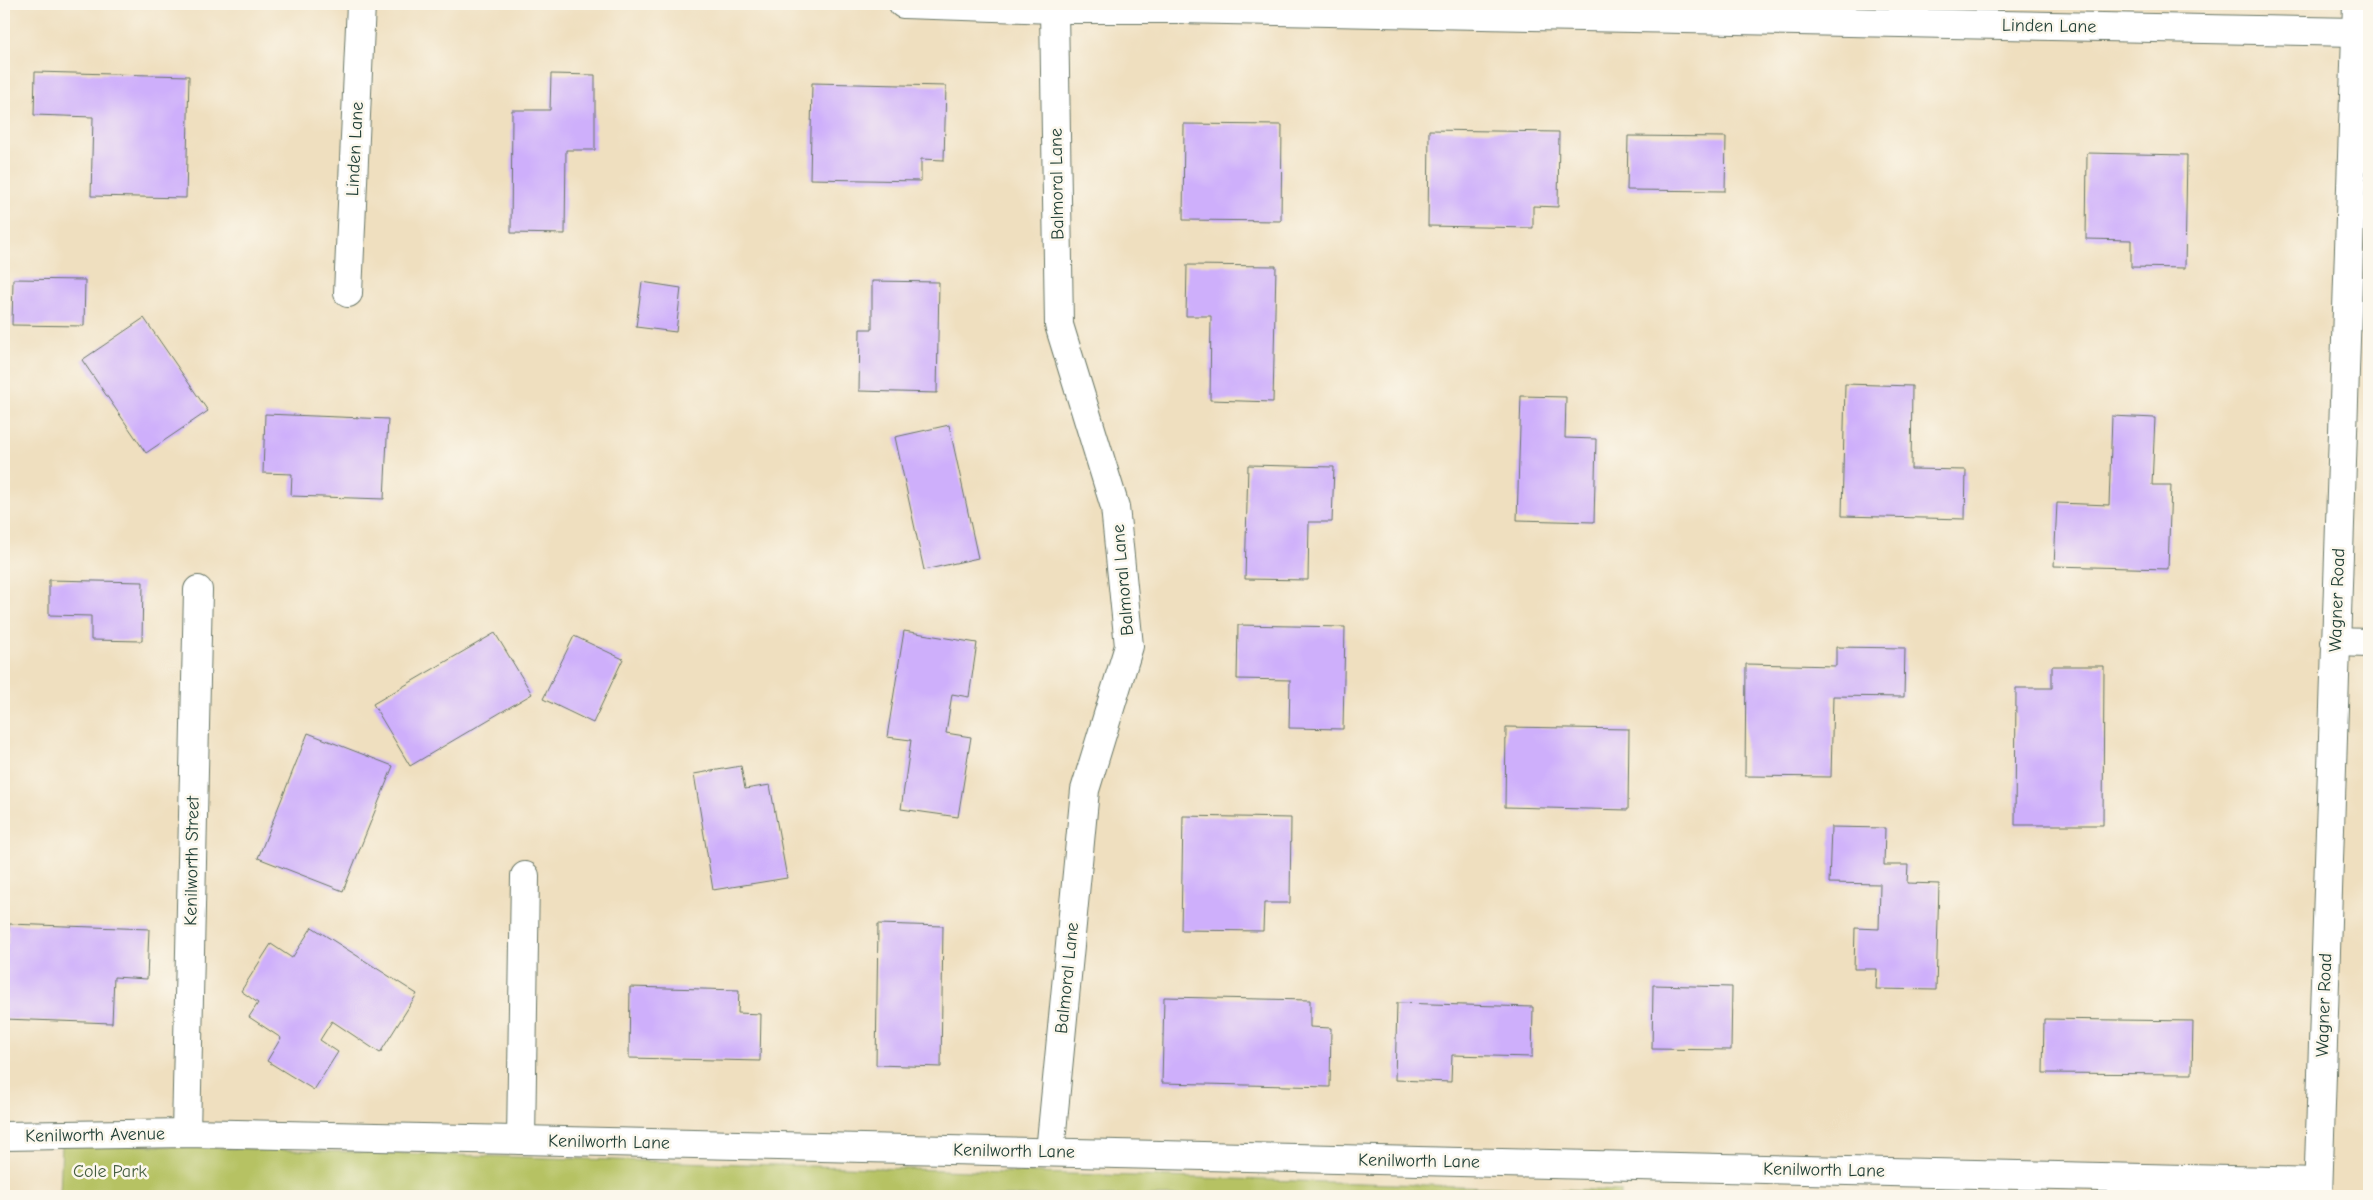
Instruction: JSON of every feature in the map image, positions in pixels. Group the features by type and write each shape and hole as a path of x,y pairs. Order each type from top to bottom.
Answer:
{"street":[{"name":"Linden Lane","path":"348,293 361,4"},
{"name":"Linden Lane","path":"903,4 1054,9 1176,6 2356,32"},
{"name":"Wagner Road","path":"2318,1189 2357,4"},
{"name":"Balmoral Lane","path":"1050,1152 1085,790 1129,646 1115,507 1059,325 1054,9"},
{"name":"Kenilworth Street","path":"186,1133 198,590"},
{"path":"2336,642 2369,643"},
{"path":"521,1140 525,876"},
{"name":"Kenilworth Lane","path":"186,1133 1050,1152 2318,1189"},
{"name":"Kenilworth Avenue","path":"4,1136 186,1133"}],"green space":[{"name":"Cole Park","path":"62,1143 1621,1191 1621,1196 60,1196"}],"building":[{"path":"35,72 189,76 186,198 91,196 93,117 34,115"},
{"path":"551,74 595,75 595,150 566,150 565,234 511,233 512,110 550,110"},
{"path":"812,83 946,86 944,160 921,159 921,181 810,179"},
{"path":"1184,124 1282,125 1281,221 1183,220"},
{"path":"1429,130 1559,132 1558,207 1533,206 1533,228 1428,226"},
{"path":"1628,136 1726,137 1725,191 1627,190"},
{"path":"2087,153 2187,155 2185,268 2131,267 2131,240 2086,239"},
{"path":"1187,265 1276,266 1273,402 1210,400 1211,316 1186,316"},
{"path":"13,279 85,280 84,326 12,325"},
{"path":"872,281 939,282 937,393 859,391 860,329 872,329"},
{"path":"642,282 681,288 676,332 636,327"},
{"path":"144,318 208,411 146,453 82,360"},
{"path":"1845,384 1912,386 1911,469 1966,470 1965,519 1842,516"},
{"path":"1521,396 1566,397 1565,438 1596,439 1594,522 1517,520"},
{"path":"265,414 388,419 384,499 291,496 292,474 263,473"},
{"path":"2112,416 2155,418 2152,485 2171,485 2168,569 2054,566 2057,503 2109,505"},
{"path":"949,425 978,558 924,570 895,437"},
{"path":"1248,465 1334,467 1332,522 1309,522 1308,580 1245,579"},
{"path":"49,580 143,582 142,641 91,640 91,616 49,615"},
{"path":"1238,625 1345,627 1343,729 1289,728 1290,680 1237,679"},
{"path":"904,631 977,643 969,697 952,694 946,733 971,737 958,817 901,809 911,740 887,737"},
{"path":"495,633 532,694 410,766 373,704"},
{"path":"574,636 623,659 593,723 543,699"},
{"path":"1836,647 1905,648 1904,697 1833,696 1831,777 1745,776 1746,664 1836,666"},
{"path":"2052,666 2104,666 2103,825 2015,825 2016,688 2052,688"},
{"path":"1506,727 1629,729 1628,810 1505,807"},
{"path":"308,733 393,766 343,891 258,858"},
{"path":"741,766 745,789 770,785 787,878 713,890 694,774"},
{"path":"1183,816 1291,818 1290,903 1264,903 1263,931 1181,930"},
{"path":"1831,827 1885,828 1884,865 1908,865 1907,883 1939,884 1936,990 1876,989 1877,969 1854,969 1855,928 1879,929 1880,884 1829,883"},
{"path":"9,924 149,929 147,979 114,977 112,1023 4,1019 4,944 8,944"},
{"path":"878,924 943,926 941,1067 876,1065"},
{"path":"312,927 417,994 380,1053 332,1021 320,1040 338,1052 314,1090 267,1061 281,1038 249,1017 258,1003 241,991 271,944 292,958"},
{"path":"1653,985 1732,987 1731,1050 1652,1049"},
{"path":"630,987 739,990 738,1013 761,1014 760,1061 629,1058"},
{"path":"1164,997 1310,1000 1310,1027 1331,1028 1330,1087 1162,1083"},
{"path":"1397,1003 1533,1007 1532,1057 1452,1055 1451,1082 1395,1080"},
{"path":"2044,1019 2193,1021 2192,1074 2043,1073"}]}
